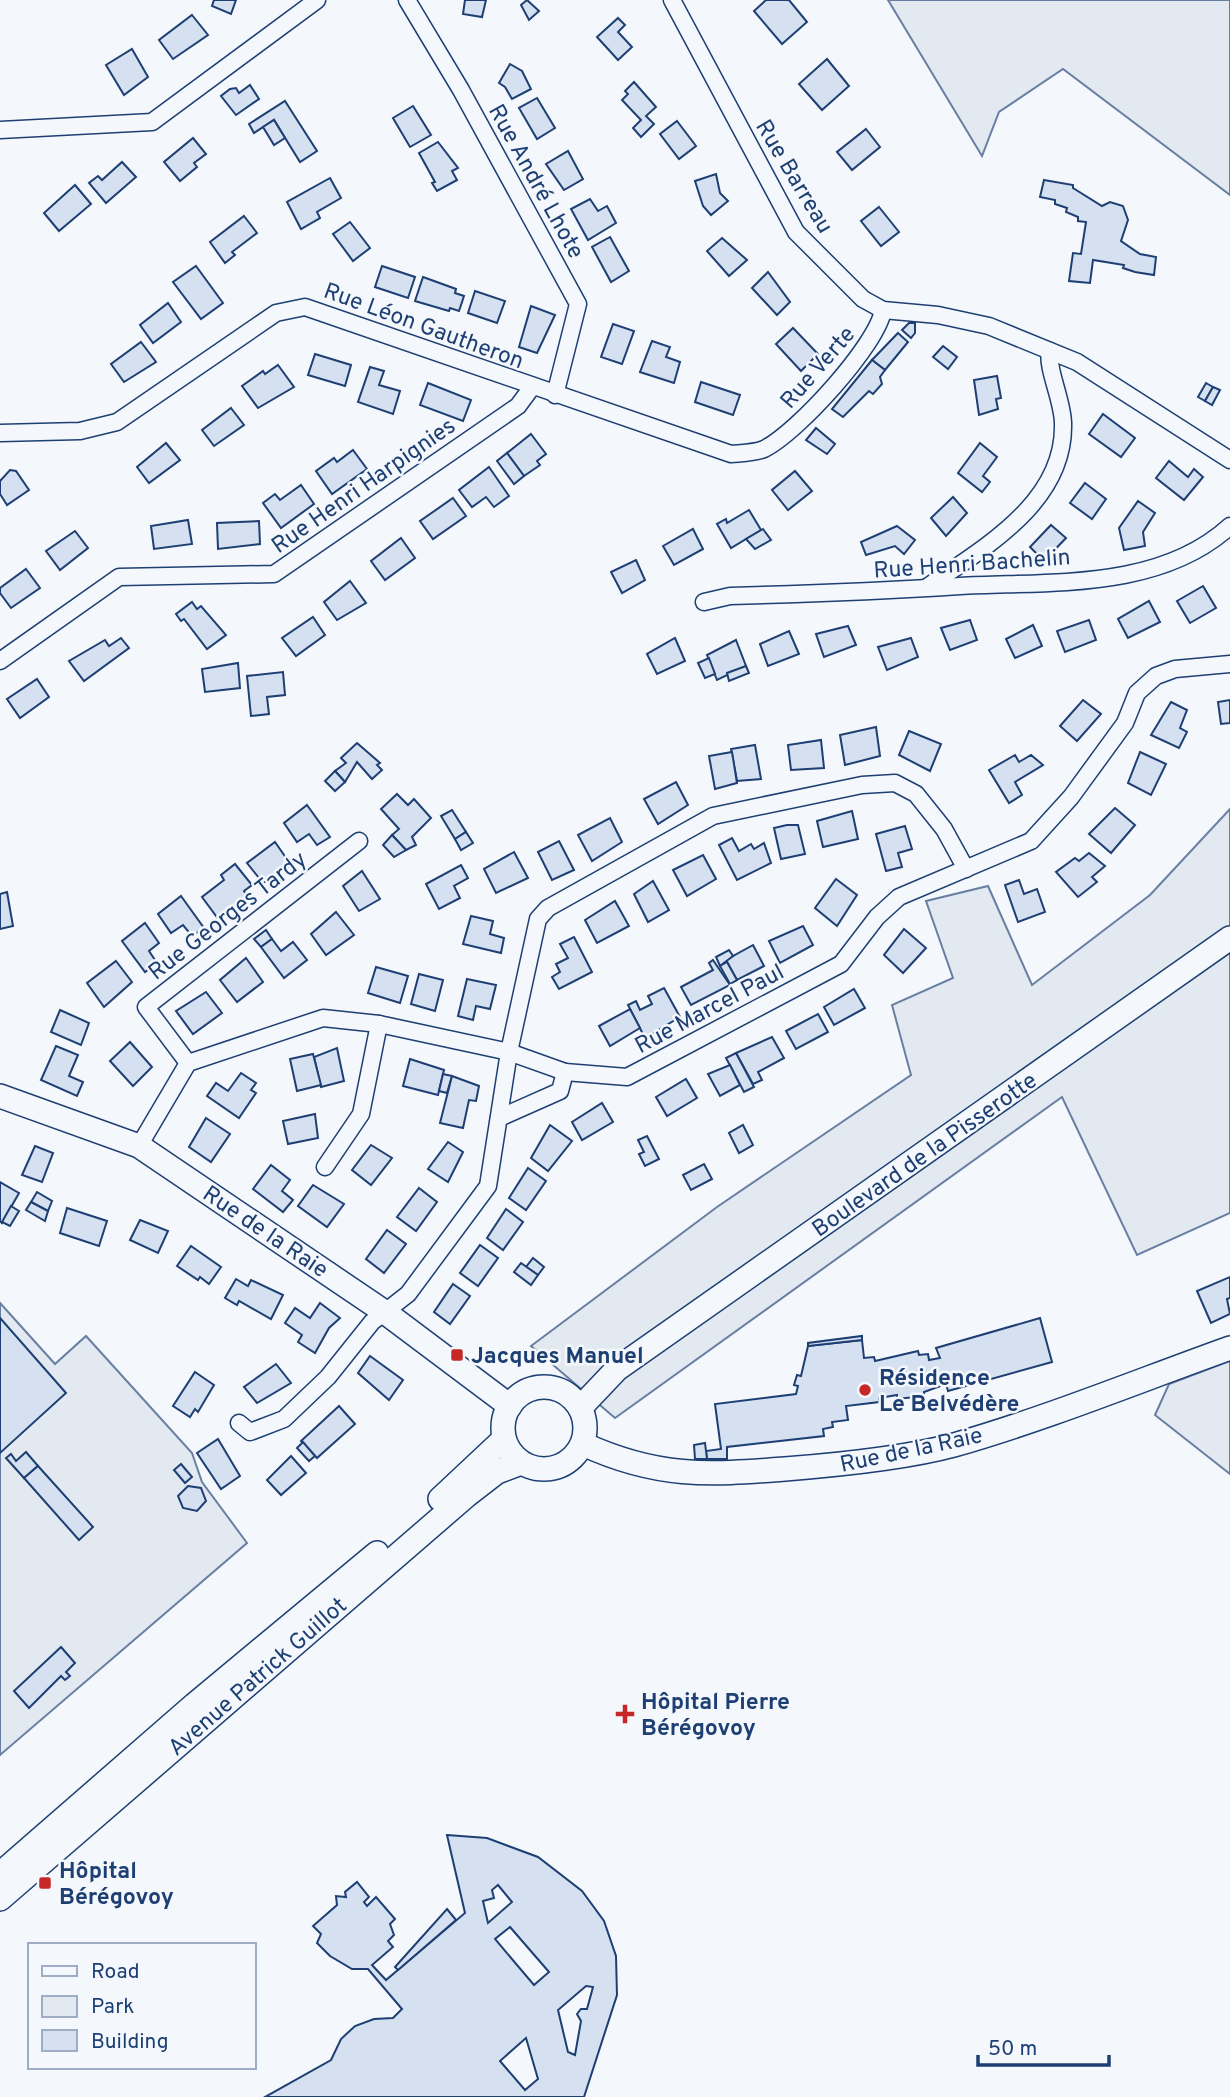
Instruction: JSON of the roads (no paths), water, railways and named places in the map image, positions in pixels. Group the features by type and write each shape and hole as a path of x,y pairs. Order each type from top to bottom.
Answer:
{"street":[{"path":"0,130 152,122 317,0"},
{"name":"Rue André Lhote","path":"407,0 461,90 578,304 555,395"},
{"name":"Rue Barreau","path":"672,0 796,232 863,299 883,310 938,315 989,326 1077,362 1230,460"},
{"name":"Rue Léon Gautheron","path":"0,433 80,431 117,422 275,313 305,307 731,454"},
{"name":"Rue Verte","path":"731,454 762,450 802,423 877,333 883,310"},
{"path":"925,588 1015,523 1050,478 1063,442 1060,395 1048,362 1050,351"},
{"name":"Rue Henri Harpignies","path":"0,661 119,576 274,574 518,406 532,387"},
{"name":"Rue Henri Bachelin","path":"704,602 730,596 1116,577 1188,556 1230,526"},
{"name":"Rue Marcel Paul","path":"188,1063 323,1018 379,1024 509,1052 565,1072 627,1077 841,964 877,917 899,897 1031,841 1071,797 1125,723 1137,693 1156,676 1175,669 1230,664"},
{"path":"239,1423 250,1432 284,1419 328,1377 372,1322 408,1294 488,1186 509,1052 538,919 548,908 713,816 818,792 895,783 916,794 926,805 944,829 966,869"},
{"name":"Rue Georges Tardy","path":"188,1063 146,1007 359,841"},
{"name":"Boulevard de la Pisserotte","path":"573,1400 1230,938"},
{"path":"325,1167 360,1114 379,1024"},
{"path":"139,1146 188,1063"},
{"path":"499,1118 560,1091 565,1072"},
{"name":"Rue de la Raie","path":"0,1096 139,1146 386,1313 510,1406"},
{"name":"Rue de la Raie","path":"583,1444 612,1457 655,1468 707,1475 823,1466 951,1446 1077,1405 1230,1348"},
{"path":"550,1387 573,1400 586,1425 583,1444 571,1460 553,1469 537,1469 521,1463 510,1452 504,1439 503,1422 510,1406 520,1394 535,1388 550,1387"},
{"name":"Avenue Patrick Guillot","path":"0,1874 194,1705 433,1506 504,1439"},
{"name":"Avenue Patrick Guillot","path":"0,1899 466,1496 497,1472 521,1463"}],"place":[{"name":"Jacques Manuel","path":"457,1355"},
{"name":"Résidence Le Belvédère","path":"865,1390"},
{"name":"Hôpital Pierre Bérégovoy","path":"625,1714"},
{"name":"Hôpital Bérégovoy","path":"45,1883"}]}
